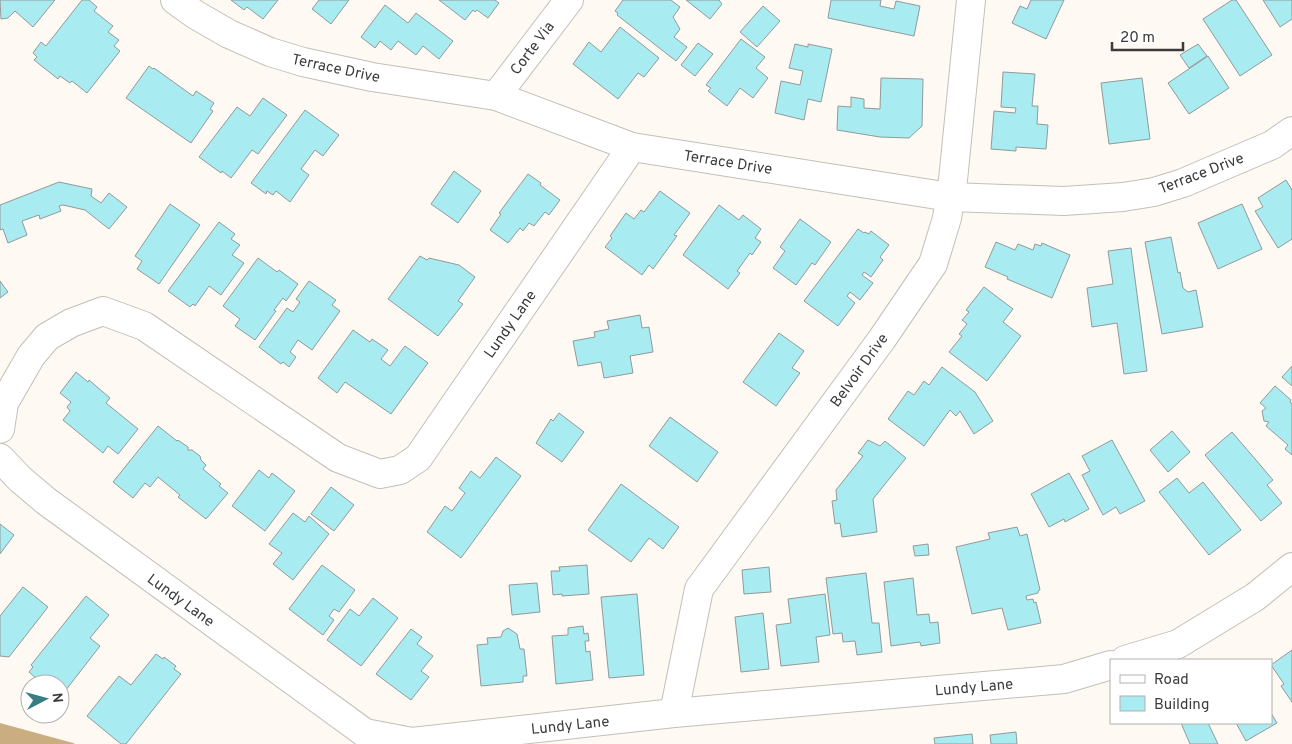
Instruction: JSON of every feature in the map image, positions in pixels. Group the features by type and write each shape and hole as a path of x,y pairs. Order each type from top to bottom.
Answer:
{"street":[{"name":"Terrace Drive","path":"175,0 228,34 270,52 304,62 372,77 496,96 632,147 950,197 1064,201 1154,192 1183,183 1272,145 1292,131"},
{"name":"Corte Via","path":"496,96 569,0"},
{"name":"Belvoir Drive","path":"674,713 699,589 882,339 933,264 947,218 971,0"},
{"name":"Lundy Lane","path":"0,429 4,403 31,356 47,337 71,323 103,311 144,326 338,458 380,474 400,470 418,458 632,147"},
{"name":"Lundy Lane","path":"0,458 20,479 46,501 365,733 412,742 674,713 1064,679 1110,665"},
{"path":"1128,659 1178,644 1255,597 1292,566"}],"shaded area":[{"path":"0,723 73,743 75,744 0,744"}],"building":[{"path":"0,0 55,0 33,27 15,11 8,18 1,19"},
{"path":"82,0 89,0 97,7 94,11 113,26 108,32 119,40 114,46 120,51 87,93 72,81 70,83 60,76 58,79 34,60 37,57 33,53 41,42 46,46"},
{"path":"231,0 278,0 263,19 247,7 244,10"},
{"path":"319,0 349,0 331,24 312,9"},
{"path":"439,0 495,0 499,3 488,18 477,10 475,12 473,10 465,20"},
{"path":"623,0 671,0 680,7 673,17 680,29 674,37 687,47 676,61 617,15 618,13 615,11"},
{"path":"686,0 719,0 722,4 710,19"},
{"path":"831,0 881,0 880,6 894,9 896,1 920,6 914,36 828,18"},
{"path":"1031,0 1064,0 1046,39 1012,23 1020,6 1027,9"},
{"path":"1232,0 1236,0 1272,55 1240,76 1203,19"},
{"path":"1263,0 1292,0 1292,19 1280,27"},
{"path":"385,5 408,23 416,13 453,41 439,59 423,46 416,55 398,41 391,50 380,41 375,48 361,37"},
{"path":"763,6 780,21 757,47 740,32"},
{"path":"620,27 659,58 644,77 638,73 618,99 573,64 589,42 601,52"},
{"path":"741,39 765,57 756,68 768,78 753,98 740,88 727,106 708,91 711,88 706,85"},
{"path":"698,43 713,54 695,76 681,65"},
{"path":"795,44 808,47 808,44 832,49 821,102 808,99 804,120 775,113 781,81 800,85 803,71 789,68"},
{"path":"1198,44 1207,56 1189,68 1180,55"},
{"path":"1208,56 1229,88 1189,114 1168,83"},
{"path":"149,66 193,96 196,91 214,103 210,109 213,111 191,143 126,98"},
{"path":"1003,72 1035,74 1032,106 1038,106 1037,124 1048,125 1046,149 1016,147 1016,151 991,149 994,111 1015,113 1016,108 1001,107"},
{"path":"881,78 923,79 922,126 909,138 880,137 837,130 838,106 851,107 851,97 864,99 864,108 880,109"},
{"path":"1142,78 1150,139 1109,144 1101,83"},
{"path":"263,98 287,115 258,154 252,150 231,178 199,157 237,107 250,116"},
{"path":"305,110 339,135 323,156 315,150 301,169 309,175 290,202 276,191 273,195 267,191 266,194 251,183"},
{"path":"454,171 481,191 458,223 431,204"},
{"path":"528,174 560,200 549,215 545,212 534,226 529,223 523,231 520,228 508,243 490,230 501,214 499,213"},
{"path":"1286,180 1292,190 1292,239 1278,248 1255,211 1263,207 1258,198"},
{"path":"59,182 92,189 91,196 101,203 109,193 127,207 109,229 85,210 63,205 59,206 61,211 40,219 39,215 22,221 27,235 8,243 3,229 0,230 0,205"},
{"path":"660,191 690,213 674,235 677,236 653,269 649,265 642,275 605,247 612,238 610,236 626,213 634,219 641,210 644,212"},
{"path":"170,204 200,225 159,284 137,269 142,261 135,256"},
{"path":"1242,204 1262,249 1218,269 1198,223"},
{"path":"719,205 739,220 743,215 761,229 755,238 761,242 737,271 740,273 728,289 683,255"},
{"path":"800,219 831,242 815,265 812,263 796,285 773,268 785,251 780,247"},
{"path":"219,222 235,234 231,239 240,245 232,255 244,263 221,295 209,286 195,306 193,304 190,307 168,291"},
{"path":"858,229 869,234 871,231 889,245 880,257 883,260 871,277 864,272 862,275 873,283 860,300 850,292 847,296 855,303 838,326 804,301"},
{"path":"1171,237 1183,288 1188,292 1196,290 1203,327 1162,334 1145,242"},
{"path":"996,242 1015,250 1018,244 1033,250 1035,244 1041,246 1042,243 1070,255 1052,298 1007,279 1008,277 985,267"},
{"path":"1131,248 1147,371 1124,374 1117,323 1092,327 1087,288 1113,284 1108,251"},
{"path":"420,256 427,260 429,258 459,265 475,277 458,301 463,304 438,336 388,299"},
{"path":"258,258 298,284 286,301 283,298 255,340 235,326 240,319 223,306"},
{"path":"0,281 8,292 0,298"},
{"path":"309,281 336,300 332,305 340,311 312,350 298,340 290,352 296,357 289,367 283,362 281,364 259,347 287,308 293,312 300,302 296,299"},
{"path":"984,287 1013,309 1003,322 1021,336 987,381 949,352 962,336 959,334 967,324 962,320 969,312 966,310"},
{"path":"640,315 642,328 649,327 653,352 630,356 633,373 604,378 601,362 578,366 573,341 595,337 594,332 609,329 607,321"},
{"path":"353,330 370,342 372,339 388,350 381,359 390,366 405,346 428,363 391,414 345,382 337,393 318,378"},
{"path":"779,333 804,351 792,368 800,373 776,406 743,382"},
{"path":"1292,366 1292,386 1282,377"},
{"path":"942,367 975,392 993,421 974,434 960,411 956,416 950,410 924,446 888,419 908,391 914,395 924,381 929,385"},
{"path":"76,372 88,382 89,380 110,398 106,403 138,429 118,454 108,446 103,453 63,420 70,411 67,407 71,402 60,393"},
{"path":"1275,386 1291,400 1292,404 1292,455 1285,449 1288,445 1266,426 1269,422 1264,421 1262,411 1266,408 1260,403"},
{"path":"559,413 584,432 562,462 536,443 551,419 553,421"},
{"path":"670,417 718,452 697,482 649,446"},
{"path":"158,426 188,447 188,450 192,450 200,456 206,465 203,469 221,484 219,486 228,493 206,519 178,497 180,495 158,477 150,487 145,483 133,498 113,482"},
{"path":"1172,431 1190,452 1168,472 1150,450"},
{"path":"1232,432 1273,480 1267,485 1282,503 1261,521 1205,455"},
{"path":"868,440 880,446 885,441 906,458 873,499 877,532 842,537 840,523 835,524 832,501 837,500 836,490 863,456 858,453"},
{"path":"1112,440 1145,501 1120,514 1116,507 1103,515 1082,475 1090,471 1082,456"},
{"path":"496,457 521,476 461,558 427,532 445,506 452,511 465,493 459,488 471,471 480,478"},
{"path":"259,470 269,478 272,473 295,491 265,531 232,506"},
{"path":"1069,473 1089,509 1065,522 1064,519 1049,527 1031,494"},
{"path":"1177,478 1189,493 1203,482 1241,530 1209,555 1159,492"},
{"path":"621,484 679,527 663,549 649,538 631,562 588,530"},
{"path":"331,487 354,505 334,531 311,514"},
{"path":"293,513 305,522 309,516 329,534 293,580 273,564 282,553 269,544"},
{"path":"0,524 14,535 0,554"},
{"path":"1017,527 1020,536 1027,534 1040,590 1038,593 1026,596 1027,600 1033,599 1034,603 1036,602 1041,623 1008,630 1002,608 972,614 956,547 990,539 988,533"},
{"path":"928,544 929,555 915,556 913,546"},
{"path":"322,565 355,590 339,612 334,609 329,616 334,620 323,635 289,609"},
{"path":"587,565 589,594 553,595 551,571 560,571 559,567"},
{"path":"769,567 771,592 744,594 742,570"},
{"path":"866,573 872,623 879,623 882,652 857,655 855,641 843,642 842,633 833,634 826,578"},
{"path":"913,578 917,615 929,614 930,623 938,622 940,643 921,646 920,642 891,646 884,582"},
{"path":"537,583 540,612 512,615 509,585"},
{"path":"23,587 48,607 9,657 0,656 0,616"},
{"path":"637,594 644,675 609,678 601,597"},
{"path":"825,594 830,635 816,637 819,662 781,666 776,625 791,623 788,599"},
{"path":"86,596 109,615 90,638 100,646 70,685 70,674 31,674 29,672 33,667 31,665"},
{"path":"373,598 398,618 361,666 327,640 350,609 359,616"},
{"path":"763,613 769,669 741,672 735,617"},
{"path":"583,626 584,634 588,633 589,641 585,641 586,652 590,651 593,680 556,684 552,636 568,635 568,628"},
{"path":"508,628 517,634 520,649 524,649 527,676 523,676 523,682 481,686 477,645 488,644 487,638 501,637 503,631"},
{"path":"411,629 422,637 417,644 433,656 421,671 429,677 411,700 376,674"},
{"path":"1292,650 1292,702 1281,686 1284,684 1272,664"},
{"path":"156,654 163,659 164,657 176,666 174,669 181,674 126,744 121,744 87,716 119,676 131,685"},
{"path":"1272,715 1277,723 1246,741 1237,724 1272,724"},
{"path":"1181,724 1208,724 1218,744 1190,744"},
{"path":"1016,732 1017,744 991,744 990,735"},
{"path":"972,734 973,744 935,744 934,738"}]}
